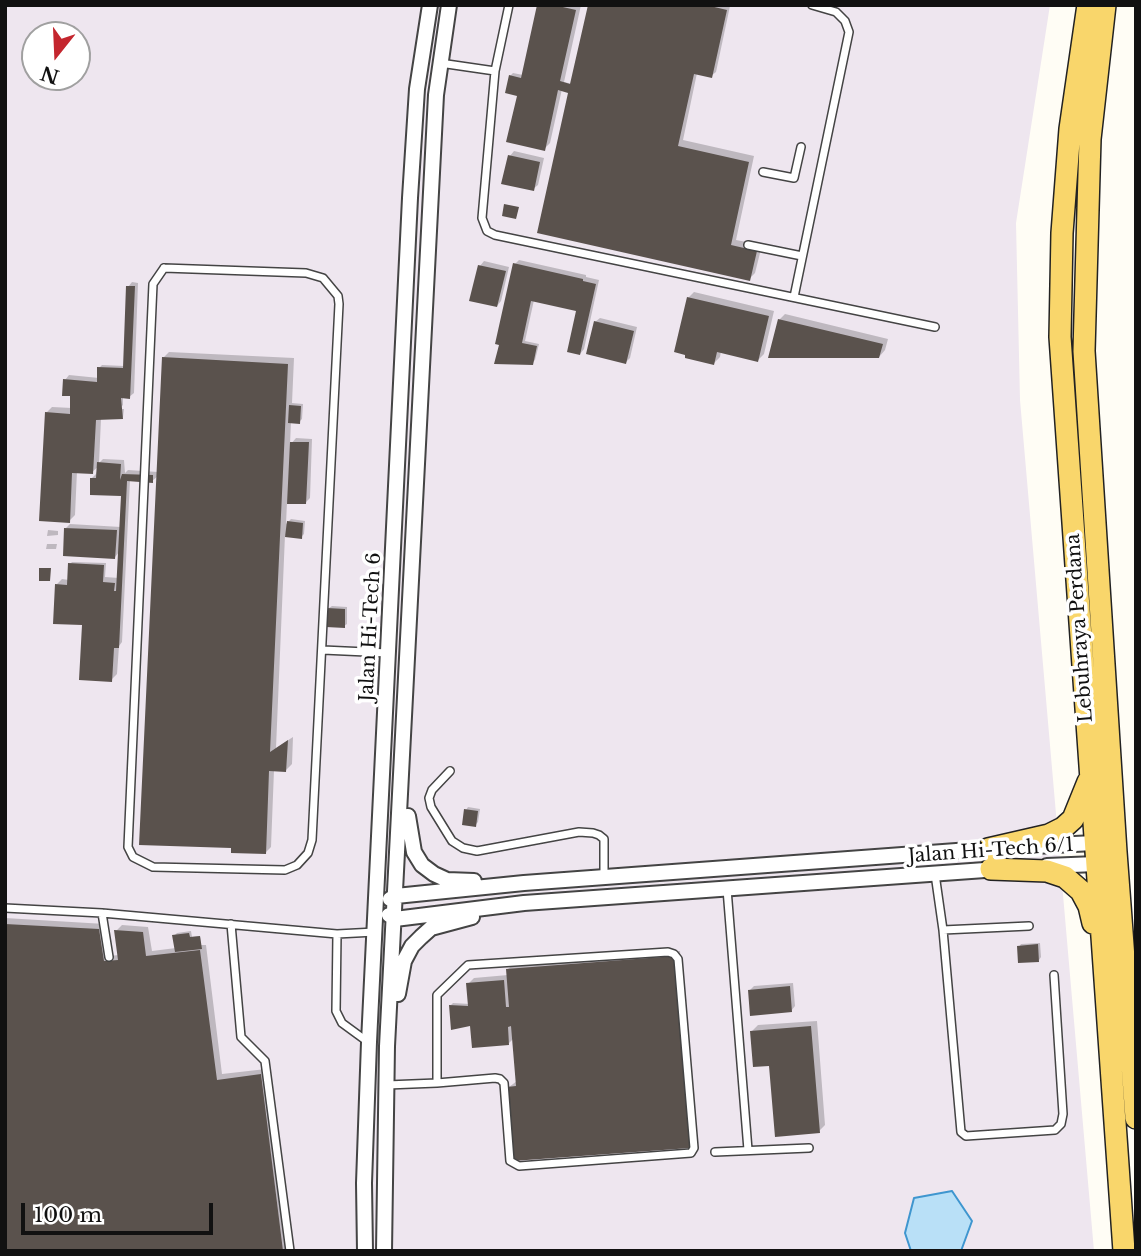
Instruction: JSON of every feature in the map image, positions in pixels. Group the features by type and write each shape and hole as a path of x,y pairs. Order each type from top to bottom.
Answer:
{"main road":[{"name":"Lebuhraya Perdana","path":"1096,8 1069,129 1059,337 1124,1251"},
{"name":"Lebuhraya Perdana","path":"1096,8 1084,351 1136,1118"},
{"path":"989,859 1063,828 1073,819 1091,772"},
{"path":"989,859 1065,877 1081,891 1089,906 1104,976"}],"street":[{"name":"Jalan Hi-Tech 6","path":"365,1251 364,1183 369,1042 413,157 417,89 430,5"},
{"name":"Jalan Hi-Tech 6","path":"384,1251 387,1046 439,62 449,5"},
{"path":"403,758 409,835 414,852 422,865 446,880 523,883"},
{"name":"Jalan Hi-Tech 6/1","path":"376,907 396,896 523,883 1116,852"},
{"name":"Jalan Hi-Tech 6/1","path":"395,919 524,903 935,874 989,859 1095,853"},
{"path":"387,1046 404,961 412,946 431,928 524,903"},
{"path":"376,907 395,919"}],"lane":[{"path":"509,5 495,71 482,218 487,231 495,236 935,327"},
{"path":"794,297 849,32 845,21 836,12 813,5"},
{"path":"439,62 495,71"},
{"path":"763,172 794,178 801,147"},
{"path":"748,245 802,256"},
{"path":"164,268 306,273 323,278 338,296 323,650 312,840 308,853 298,865 285,870 153,867 132,857 128,847 153,284 164,268"},
{"path":"323,650 389,653"},
{"path":"450,771 432,790 429,798 431,807 452,841 463,848 477,851 579,832 593,832 604,839 604,877"},
{"path":"935,874 943,930 961,1132 965,1136 1055,1130 1061,1124 1063,1114 1055,975"},
{"path":"727,888 748,1150"},
{"path":"5,908 102,913 337,934 375,932"},
{"path":"102,913 108,957"},
{"path":"231,924 241,1037 265,1061 290,1251"},
{"path":"943,930 1029,926"},
{"path":"337,934 336,1011 342,1023 369,1042"},
{"path":"387,1085 437,1083 500,1079 504,1083 510,1161 519,1167 691,1153 694,1148 678,959 668,952 468,965 437,995 437,1083"},
{"path":"715,1152 809,1148"}],"shaded area":[{"path":"5,5 1050,5 1016,223 1020,400 1094,1251 5,1251"}],"water":[{"path":"952,1191 972,1221 961,1251 911,1251 905,1233 914,1198"}],"building":[{"path":"537,5 554,5 576,10 560,81 570,84 588,5 706,5 727,10 712,78 694,74 678,146 749,162 731,245 757,251 750,281 537,233 568,93 558,90 545,151 506,142 517,96 505,93 509,75 521,78"},
{"path":"508,155 540,162 534,191 501,184"},
{"path":"504,204 519,207 516,219 502,216"},
{"path":"513,263 596,284 580,355 567,352 576,311 531,301 522,343 537,346 533,365 494,364 499,345 495,344"},
{"path":"478,265 506,271 497,307 469,301"},
{"path":"126,286 135,286 130,399 121,398 123,419 96,420 93,474 72,473 70,523 39,521 45,412 70,414 70,396 62,396 63,379 97,382 97,367 123,368"},
{"path":"687,297 769,316 758,362 717,352 714,365 685,358 685,355 674,352"},
{"path":"778,319 883,344 879,358 768,358"},
{"path":"594,321 634,331 626,364 586,354"},
{"path":"162,357 288,364 270,752 288,740 286,772 269,771 266,854 231,853 231,848 139,845"},
{"path":"289,405 301,406 300,424 288,423"},
{"path":"290,442 309,442 306,504 287,504"},
{"path":"97,462 121,464 120,480 122,474 153,475 153,483 127,481 119,648 114,648 112,682 79,680 82,625 53,624 55,584 67,585 68,563 104,565 103,582 115,583 116,591 121,496 90,495 90,478 96,478"},
{"path":"287,521 303,523 302,539 285,537"},
{"path":"64,528 117,530 115,559 63,556"},
{"path":"39,568 51,568 50,581 39,581"},
{"path":"327,608 345,609 345,628 326,627"},
{"path":"464,809 478,811 476,827 462,825"},
{"path":"5,924 99,929 104,961 118,960 114,930 143,932 146,956 200,950 217,1080 261,1074 283,1251 5,1251"},
{"path":"189,933 190,937 200,936 202,949 175,952 172,935"},
{"path":"1038,944 1039,962 1018,963 1017,946"},
{"path":"675,956 690,1148 513,1161 507,1087 516,1086 511,1026 508,1027 509,1045 472,1048 470,1026 451,1030 449,1005 468,1006 466,983 504,980 506,1007 509,1007 506,969"},
{"path":"790,986 792,1012 750,1016 748,990"},
{"path":"811,1026 820,1133 775,1137 769,1066 753,1067 750,1031"}]}
